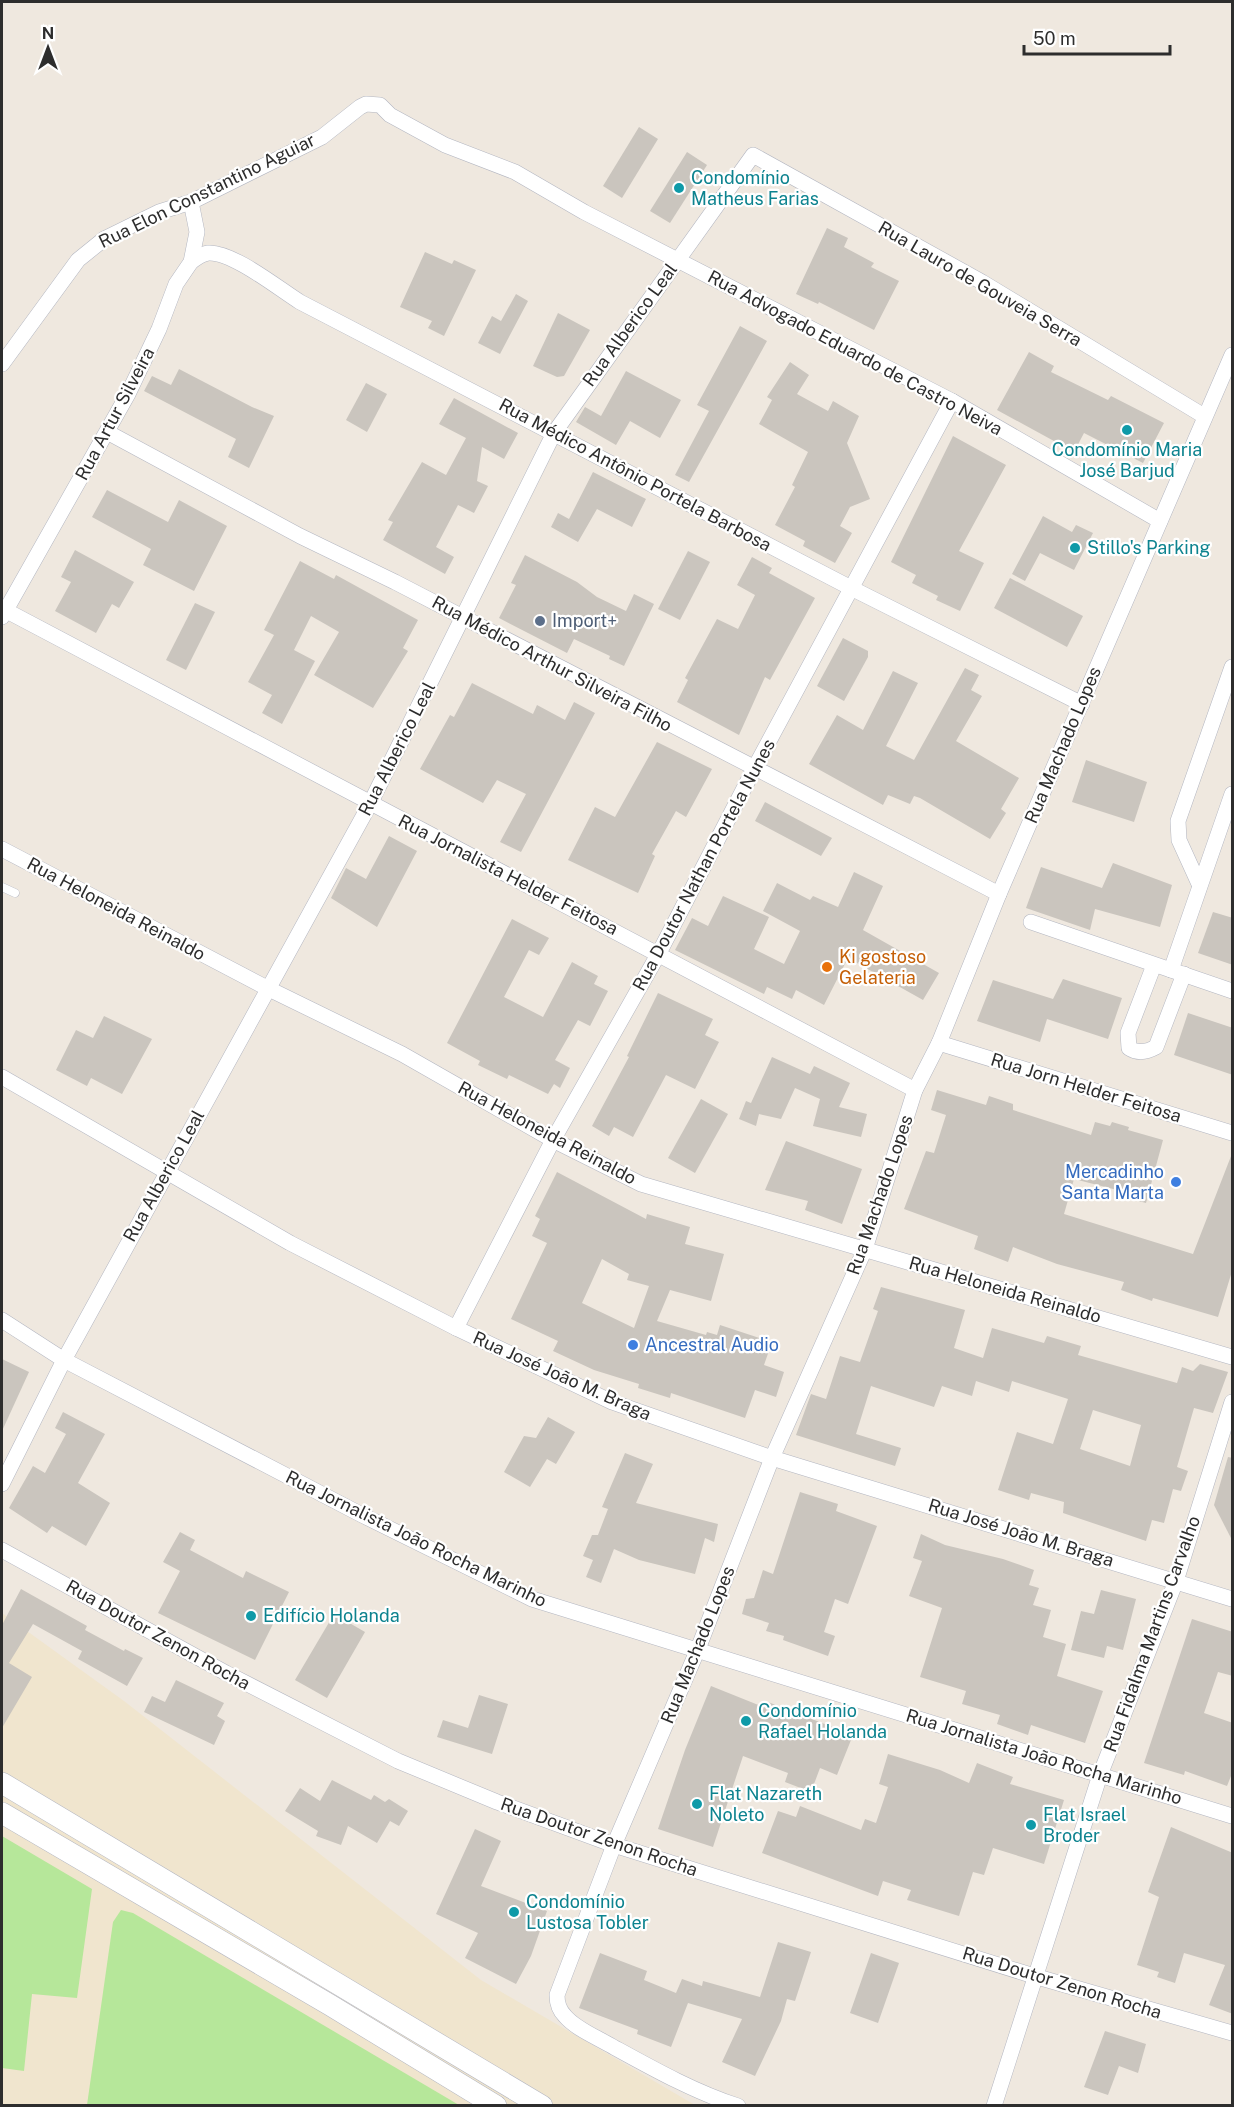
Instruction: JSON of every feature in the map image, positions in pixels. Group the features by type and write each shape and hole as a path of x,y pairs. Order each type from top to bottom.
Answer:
{"main road":[{"path":"2,1783 542,2106"},
{"path":"2,1813 330,2005 495,2106"}],"street":[{"name":"Rua Elon Constantino Aguiar","path":"2,364 78,260 90,248 159,212 191,202 322,137 366,104 380,105 390,115 445,145 515,172"},
{"name":"Rua Alberico Leal","path":"64,1360 165,1172 370,804 554,433 753,155"},
{"name":"Rua Lauro de Gouveia Serra","path":"753,155 982,282 1204,416"},
{"name":"Rua Advogado Eduardo de Castro Neiva","path":"515,172 677,260 952,401 1160,521"},
{"name":"Rua Artur Silveira","path":"3,614 107,432 159,329 176,284 191,262 197,232 191,202"},
{"name":"Rua Médico Antônio Portela Barbosa","path":"191,262 204,253 217,254 234,261 300,302 853,589 1082,704"},
{"name":"Rua Machado Lopes","path":"738,2106 669,2077 585,2031 566,2018 560,2010 557,1995 615,1845 698,1649 772,1458 865,1249 915,1090 939,1043 999,894 1204,416 1233,355"},
{"name":"Rua Doutor Nathan Portela Nunes","path":"456,1329 553,1140 659,953 754,769 853,589 952,401"},
{"name":"Rua Médico Arthur Silveira Filho","path":"107,432 300,536 999,894"},
{"name":"Rua Jornalista Helder Feitosa","path":"3,614 659,953 915,1090"},
{"path":"1199,884 1179,840 1178,820 1233,667"},
{"path":"1154,965 1128,1033 1129,1048 1143,1053 1156,1047 1178,972 1199,884 1233,794"},
{"name":"Rua Heloneida Reinaldo","path":"2,849 267,988 402,1054 553,1140 641,1184 1233,1357"},
{"path":"1031,922 1233,991"},
{"name":"Rua Jorn Helder Feitosa","path":"939,1043 1233,1133"},
{"name":"Rua José João M. Braga","path":"2,1077 280,1238 456,1329 612,1402 772,1458 1233,1599"},
{"name":"Rua Jornalista João Rocha Marinho","path":"2,1320 64,1360 362,1515 532,1599 1233,1816"},
{"path":"2,1484 64,1360"},
{"name":"Rua Fidalma Martins Carvalho","path":"994,2106 1100,1775 1176,1581 1233,1402"},
{"name":"Rua Doutor Zenon Rocha","path":"2,1550 226,1673 398,1761 497,1802 615,1845 1034,1976 1233,2033"}],"lane":[{"path":"2,887 15,893"}],"shaded area":[{"path":"2,1613 124,1701 481,1980 695,2105 2,2105"}],"green space":[{"path":"2,1836 92,1889 77,1998 32,1994 24,2071 2,2068"},
{"path":"121,1910 133,1913 459,2105 87,2105 113,1922"}],"building":[{"name":"Condomínio Matheus Farias","path":"639,127 658,139 622,198 603,186"},
{"name":"Condomínio Matheus Farias","path":"687,152 707,165 670,223 650,211"},
{"path":"827,228 848,238 844,247 874,263 871,267 899,281 874,330 819,302 818,304 796,294"},
{"path":"425,252 452,264 454,260 476,270 444,336 428,328 432,321 400,307"},
{"path":"516,294 528,301 500,354 478,343 492,316 501,321"},
{"path":"558,313 590,330 564,376 557,377 533,366"},
{"path":"740,326 767,341 689,482 675,475 709,411 697,405"},
{"path":"1029,352 1054,366 1051,372 1108,400 1111,396 1164,423 1143,463 1084,433 1074,452 997,410"},
{"path":"790,362 809,375 797,394 828,411 833,401 859,416 847,443 870,499 850,507 840,526 852,533 835,563 803,546 805,541 775,525 795,487 792,485 808,452 759,424 772,400 767,397"},
{"path":"179,369 274,416 249,468 228,457 236,439 144,391 152,376 171,385"},
{"path":"626,371 681,400 660,438 630,421 616,445 576,422 585,407 601,416"},
{"path":"366,383 387,394 367,432 346,420"},
{"path":"454,398 518,433 504,459 482,447 477,481 488,486 474,513 458,505 436,547 454,557 445,574 383,540 393,522 388,520 422,462 446,475 466,438 439,424"},
{"path":"953,436 1006,465 959,551 984,563 960,611 936,600 938,596 912,583 916,575 891,562"},
{"path":"593,472 646,499 632,527 597,509 578,542 551,527 558,513 569,519"},
{"path":"107,490 168,522 179,500 227,526 194,591 143,565 151,549 92,517"},
{"path":"1043,516 1072,532 1076,525 1093,533 1074,570 1040,553 1025,581 1012,574"},
{"path":"75,550 134,582 119,608 112,604 96,633 55,611 71,582 61,577"},
{"path":"688,551 710,562 680,620 658,609"},
{"path":"525,555 577,582 597,597 626,611 634,594 654,604 624,666 609,659 610,656 574,639 567,653 499,618 516,585 511,583"},
{"path":"752,557 772,568 769,573 815,598 770,680 765,677 739,735 677,702 688,680 685,678 717,619 738,629 755,595 737,585"},
{"path":"300,561 334,579 336,575 418,620 403,648 408,651 373,708 314,675 339,632 311,616 294,650 315,661 282,724 262,713 272,695 248,682 274,635 264,630"},
{"path":"1010,578 1083,616 1067,647 994,608"},
{"path":"195,603 215,612 186,670 166,660"},
{"path":"843,638 868,651 868,657 844,701 817,686"},
{"path":"965,668 979,675 971,690 982,696 956,741 1019,778 1001,809 1006,813 990,839 920,798 914,796 910,804 888,795 883,805 809,764 837,715 863,730 893,671 918,683 886,746 914,760"},
{"path":"472,683 533,714 537,705 565,720 574,702 595,713 521,852 500,842 526,794 497,780 483,803 420,769 450,715 454,717"},
{"path":"657,742 712,769 686,817 676,811 652,854 655,856 638,893 568,860 595,807 615,817"},
{"path":"1086,760 1147,782 1134,822 1072,802"},
{"path":"765,802 832,838 821,856 755,821"},
{"path":"389,836 417,851 377,927 331,898 346,868 366,879"},
{"path":"1113,863 1172,885 1160,927 1095,909 1090,930 1026,908 1041,867 1102,888"},
{"path":"854,872 883,886 863,930 939,973 923,1000 848,958 824,1005 796,990 792,999 767,987 764,994 675,950 692,918 708,926 723,896 769,917 754,949 784,964 800,931 763,911 777,883 810,900 813,896 838,907"},
{"path":"1213,912 1233,918 1233,965 1198,953"},
{"path":"512,919 549,938 539,955 529,950 504,997 543,1017 572,962 598,976 594,984 608,991 590,1026 578,1020 555,1060 570,1068 560,1088 554,1084 548,1094 509,1075 507,1079 478,1065 480,1061 447,1043"},
{"path":"1063,979 1122,998 1108,1039 1047,1019 1040,1042 977,1021 993,980 1053,999"},
{"path":"658,993 713,1019 705,1035 719,1042 695,1089 666,1075 633,1137 614,1127 609,1136 592,1126 629,1057 627,1056"},
{"path":"1188,1013 1233,1028 1233,1075 1174,1055"},
{"path":"104,1016 152,1039 122,1094 91,1078 87,1086 56,1070 76,1030 93,1038"},
{"path":"772,1057 810,1074 814,1066 850,1083 839,1107 867,1114 861,1137 813,1126 820,1099 795,1088 781,1119 759,1114 756,1126 739,1119 746,1101 751,1103"},
{"path":"937,1090 986,1105 989,1096 1013,1104 1013,1110 1091,1135 1095,1122 1110,1126 1112,1122 1129,1127 1128,1130 1163,1140 1146,1203 1123,1197 1125,1192 1074,1179 1064,1214 1193,1254 1233,1151 1233,1268 1218,1317 1153,1298 1152,1301 1121,1290 1124,1282 1057,1264 1013,1247 1008,1262 974,1249 978,1236 904,1209 926,1151 934,1153 946,1115 931,1110"},
{"path":"701,1099 728,1114 695,1173 668,1158"},
{"path":"786,1141 862,1169 842,1224 805,1210 808,1201 765,1190"},
{"path":"557,1172 646,1219 647,1214 690,1227 685,1244 724,1254 711,1301 670,1290 657,1321 706,1335 707,1332 717,1335 720,1325 772,1342 764,1365 784,1372 776,1397 755,1390 745,1418 671,1393 670,1398 638,1388 639,1384 594,1370 553,1351 558,1341 511,1319 547,1243 532,1236 540,1219 535,1216","holes":["602,1259 629,1274 627,1280 649,1286 634,1328 582,1303"]},
{"path":"881,1287 965,1310 954,1348 983,1358 992,1328 1044,1343 1047,1336 1081,1346 1078,1355 1177,1383 1182,1367 1193,1371 1200,1364 1228,1372 1213,1413 1194,1408 1177,1467 1188,1471 1181,1491 1173,1489 1164,1523 1152,1520 1146,1541 1063,1513 1064,1502 1031,1493 1029,1500 998,1490 1017,1432 1053,1444 1068,1399 1012,1381 1009,1392 976,1381 972,1396 942,1386 934,1407 871,1386 856,1434 901,1448 895,1466 796,1435 811,1394 826,1399 840,1356 860,1362 878,1311 873,1309","holes":["1093,1410 1141,1425 1130,1466 1080,1449"]},
{"path":"2,1359 29,1372 2,1431"},
{"path":"63,1412 105,1434 78,1483 110,1503 86,1546 52,1526 47,1533 9,1508 33,1466 45,1473 66,1434 55,1428"},
{"path":"548,1417 575,1432 556,1464 547,1459 530,1487 504,1472 524,1436 536,1438"},
{"path":"625,1453 653,1464 636,1503 718,1524 714,1542 705,1538 695,1574 639,1560 614,1549 601,1583 586,1577 593,1560 583,1556 592,1535 598,1535 608,1509 602,1507"},
{"path":"1228,1457 1233,1458 1233,1542 1214,1505"},
{"path":"800,1492 838,1504 836,1511 877,1526 848,1604 835,1599 824,1632 835,1636 828,1656 783,1640 784,1636 766,1631 769,1623 742,1614 746,1599 754,1598 763,1570 773,1574"},
{"path":"180,1532 195,1540 190,1550 243,1578 246,1571 289,1592 255,1660 158,1613 180,1571 163,1562"},
{"path":"921,1534 945,1545 1003,1559 1034,1570 1029,1585 1039,1588 1033,1605 1051,1610 1043,1637 1066,1644 1057,1676 1103,1691 1085,1743 1031,1725 1028,1735 997,1724 1000,1715 962,1704 966,1691 920,1677 942,1608 909,1596 922,1561 913,1558"},
{"path":"21,1589 87,1626 85,1630 124,1651 125,1649 143,1658 127,1686 78,1659 82,1651 33,1624 9,1663 32,1677 2,1728 2,1625"},
{"path":"1101,1590 1136,1599 1123,1650 1107,1646 1104,1658 1071,1650 1081,1611 1094,1614"},
{"path":"334,1614 365,1632 327,1698 295,1680"},
{"path":"1192,1619 1233,1632 1233,1676 1218,1672 1204,1713 1233,1723 1233,1771 1227,1786 1185,1771 1184,1775 1144,1763"},
{"path":"176,1680 224,1703 217,1716 225,1721 214,1745 144,1712 152,1696 165,1702"},
{"path":"711,1686 766,1708 768,1702 853,1735 837,1775 820,1768 811,1792 785,1782 788,1773 743,1756 713,1847 658,1829 685,1750"},
{"path":"479,1695 508,1704 492,1754 437,1737 443,1720 468,1728"},
{"path":"888,1754 940,1770 969,1783 977,1763 1013,1777 1010,1784 1064,1800 1044,1864 993,1848 984,1875 973,1872 959,1916 907,1900 911,1890 883,1881 878,1896 762,1853 778,1811 796,1817 800,1806 861,1830 865,1819 876,1823 888,1787 879,1784"},
{"path":"332,1780 371,1800 374,1795 385,1802 389,1799 408,1811 399,1826 390,1821 377,1843 348,1826 341,1845 316,1836 318,1831 285,1811 300,1788 320,1801"},
{"path":"1171,1827 1233,1853 1233,2014 1209,2005 1225,1965 1184,1953 1175,1983 1157,1977 1159,1972 1137,1965 1159,1897 1148,1892"},
{"path":"475,1829 501,1841 481,1886 547,1911 531,1956 516,1984 465,1958 478,1933 436,1914"},
{"path":"778,1942 811,1952 795,2001 787,1999 781,2021 755,2076 722,2062 742,2019 688,2003 671,2047 637,2034 638,2030 579,2008 600,1953 647,1971 644,1980 676,1993 682,1979 702,1986 703,1981 760,1997"},
{"path":"871,1953 899,1963 878,2023 850,2013"},
{"path":"1105,2031 1146,2044 1138,2073 1119,2066 1108,2095 1084,2087"}],"place":[{"name":"Condomínio Matheus Farias","path":"679,188"},
{"name":"Condomínio Maria José Barjud","path":"1127,430"},
{"name":"Stillo's Parking","path":"1075,548"},
{"name":"Import+","path":"540,621"},
{"name":"Ki gostoso Gelateria","path":"827,967"},
{"name":"Mercadinho Santa Marta","path":"1176,1182"},
{"name":"Ancestral Audio","path":"633,1345"},
{"name":"Edifício Holanda","path":"251,1616"},
{"name":"Condomínio Rafael Holanda","path":"746,1721"},
{"name":"Flat Nazareth Noleto","path":"697,1804"},
{"name":"Flat Israel Broder","path":"1031,1825"},
{"name":"Condomínio Lustosa Tobler","path":"514,1912"}]}
